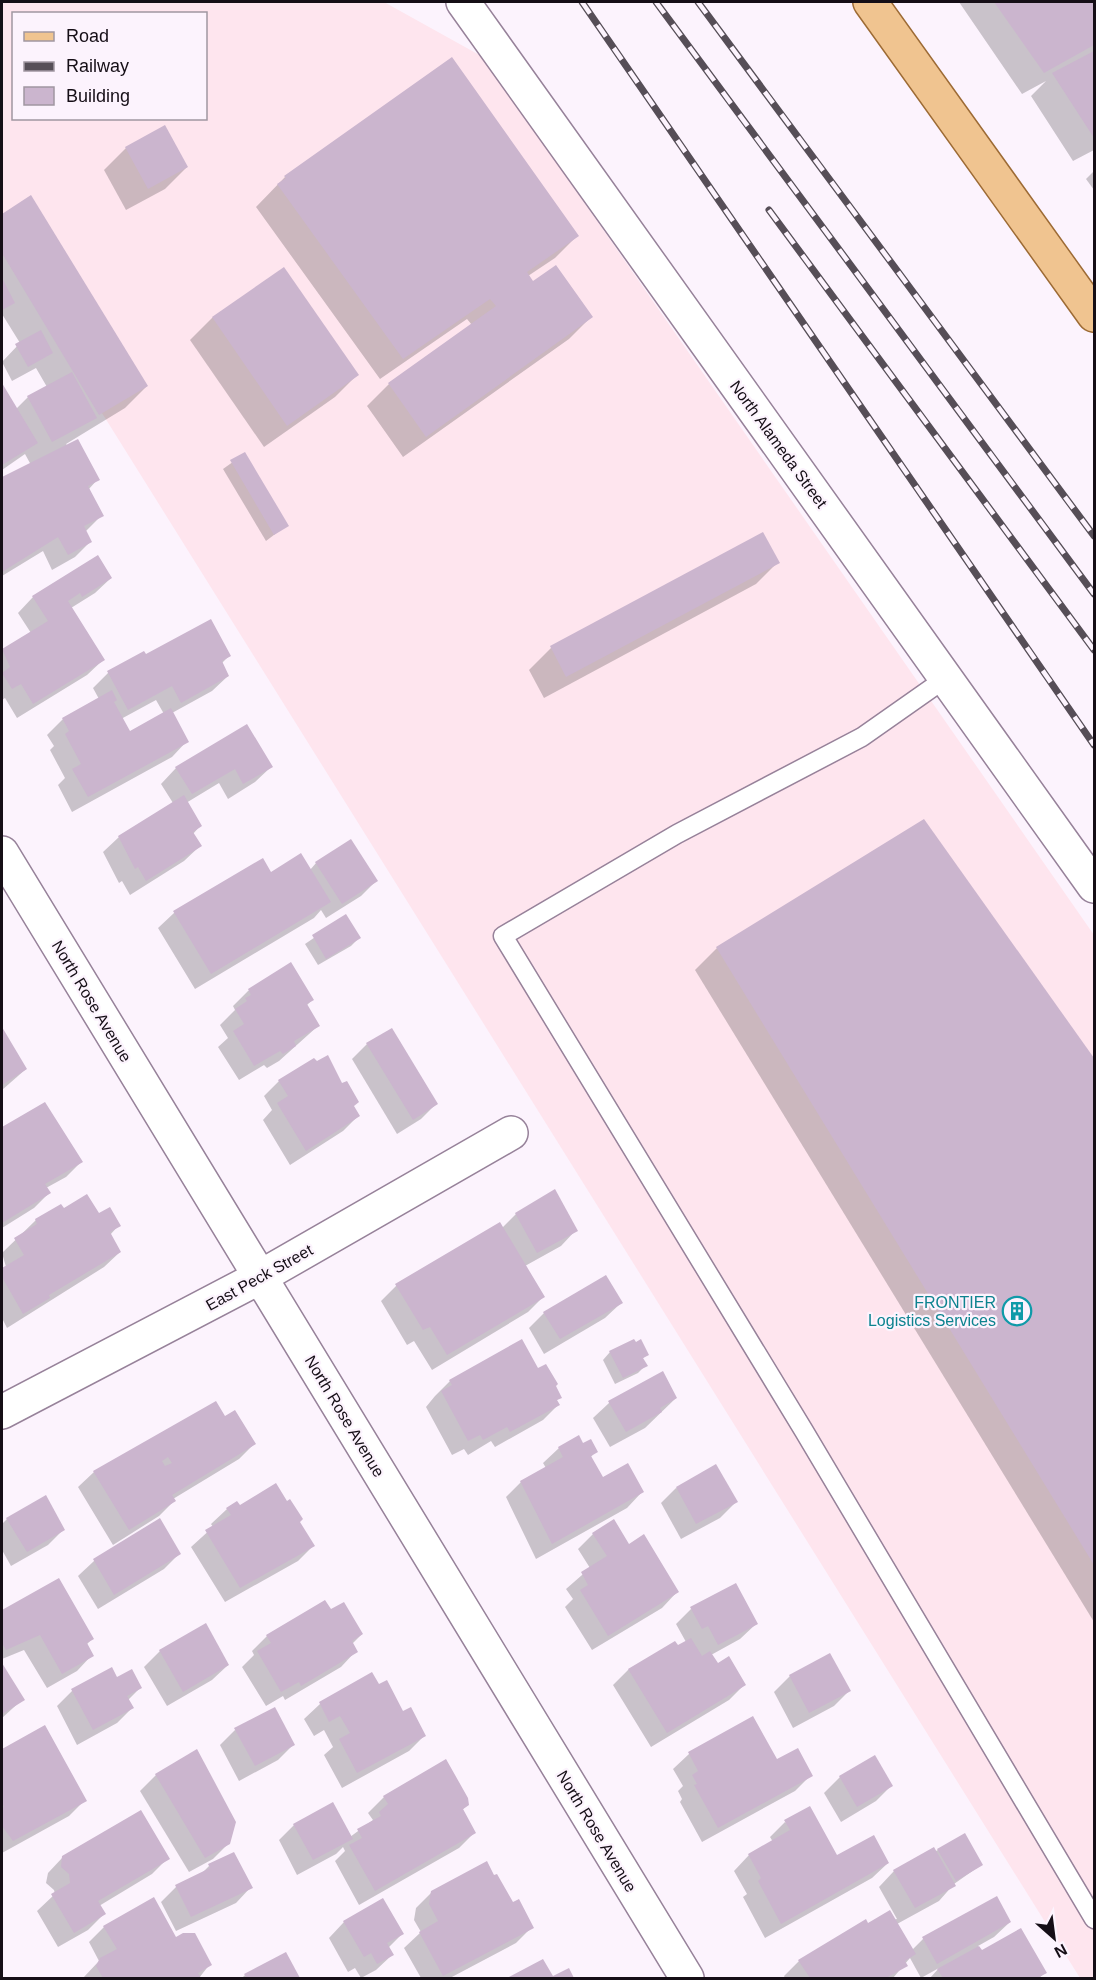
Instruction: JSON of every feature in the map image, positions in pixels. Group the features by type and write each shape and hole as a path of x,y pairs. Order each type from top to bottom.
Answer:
{"main road":[{"path":"870,2 1095,315"}],"street":[{"name":"North Alameda Street","path":"463,2 1095,886"},
{"name":"North Rose Avenue","path":"2,853 687,1978"},
{"name":"East Peck Street","path":"2,1412 260,1278 511,1133"}],"lane":[{"path":"946,678 862,737 677,834 503,936 810,1441 1095,1919"}],"shaded area":[{"path":"2,2 384,2 483,57 1094,935 1094,1978 1080,1978 2,253"}],"building":[{"path":"994,2 1094,2 1094,45 1044,73"},
{"path":"1094,51 1094,138 1052,73"},
{"path":"452,57 579,236 527,272 533,281 556,265 593,317 426,437 388,383 496,306 490,299 403,359 277,184 286,178 284,176"},
{"path":"165,125 188,167 148,189 125,147"},
{"path":"31,195 148,386 99,415 2,253 2,214"},
{"path":"284,267 359,375 287,426 212,317"},
{"path":"2,278 15,303 2,310"},
{"path":"41,330 53,353 28,367 15,344"},
{"path":"72,372 97,418 52,442 27,396"},
{"path":"2,383 38,443 2,465"},
{"path":"78,439 100,480 88,486 104,516 84,526 92,542 68,555 58,537 2,572 2,477"},
{"path":"245,452 289,526 274,535 230,460"},
{"path":"763,532 780,563 566,677 550,646"},
{"path":"98,555 112,578 82,597 80,593 68,601 105,660 33,704 21,684 12,689 2,673 10,667 2,649 48,621 32,596"},
{"path":"211,619 231,656 222,661 229,676 181,703 172,686 128,710 107,671 144,651 146,654"},
{"path":"112,690 117,700 114,702 130,731 171,708 189,742 88,797 72,769 81,764 65,734 69,731 62,718"},
{"path":"247,724 273,767 243,784 235,769 192,794 175,767"},
{"path":"184,795 202,826 193,832 202,846 146,881 138,867 135,869 118,836"},
{"name":"FRONTIER Logistics Services","path":"924,819 1094,1058 1094,1565 716,947"},
{"path":"351,839 378,881 342,904 315,862"},
{"path":"301,853 331,902 211,974 173,911 263,858 271,872"},
{"path":"346,914 361,938 326,959 312,935"},
{"path":"291,962 314,1000 307,1004 320,1026 294,1041 296,1046 283,1054 280,1051 254,1066 233,1031 244,1024 235,1009 247,1001 245,998 251,995 248,989"},
{"path":"2,1027 27,1069 2,1085"},
{"path":"392,1028 438,1104 413,1120 366,1043"},
{"path":"328,1055 342,1083 347,1081 359,1102 354,1106 360,1116 306,1151 277,1103 288,1096 278,1080 314,1058 317,1061"},
{"path":"45,1102 83,1162 45,1184 51,1193 2,1223 2,1127"},
{"path":"555,1189 578,1231 537,1253 515,1213"},
{"path":"87,1194 99,1213 110,1207 121,1226 110,1232 121,1252 49,1295 50,1298 23,1314 2,1277 2,1268 24,1255 14,1238 37,1224 35,1219 61,1204 64,1208"},
{"path":"500,1222 545,1297 447,1355 430,1327 423,1330 395,1284"},
{"path":"606,1275 623,1303 560,1339 543,1312"},
{"path":"522,1339 538,1368 546,1364 558,1384 556,1386 562,1398 557,1400 560,1405 510,1432 507,1427 483,1440 480,1435 468,1441 441,1391 452,1385 449,1380"},
{"path":"634,1339 636,1342 641,1339 649,1355 643,1358 648,1366 623,1378 609,1351"},
{"path":"663,1371 677,1398 660,1408 662,1412 626,1432 608,1401"},
{"path":"216,1401 225,1416 235,1410 256,1444 172,1495 176,1501 129,1530 93,1471","holes":["168,1457 172,1463 165,1466 162,1461"]},
{"path":"579,1435 583,1443 591,1439 598,1452 591,1456 603,1477 628,1463 644,1492 552,1544 520,1481 563,1457 558,1447"},
{"path":"716,1464 738,1502 696,1524 676,1487"},
{"path":"276,1483 287,1501 290,1499 303,1519 300,1522 315,1546 240,1588 205,1530 231,1515 226,1508 237,1501 240,1505"},
{"path":"46,1495 65,1530 27,1552 6,1518"},
{"path":"160,1518 181,1554 114,1595 93,1559"},
{"path":"614,1519 629,1544 644,1534 679,1592 608,1636 580,1590 588,1585 581,1572 607,1556 592,1533"},
{"path":"59,1578 94,1639 87,1643 94,1656 62,1674 40,1635 6,1650 2,1643 2,1610"},
{"path":"736,1583 758,1624 718,1645 708,1626 702,1629 690,1607"},
{"path":"325,1600 331,1609 344,1602 363,1634 352,1641 358,1652 301,1686 299,1682 281,1692 257,1651 271,1643 266,1635"},
{"path":"206,1623 229,1665 183,1692 159,1650"},
{"path":"691,1638 702,1656 710,1651 718,1663 729,1656 746,1685 667,1733 628,1669 675,1641 678,1645"},
{"path":"830,1653 851,1691 809,1713 789,1675"},
{"path":"2,1663 25,1700 2,1714"},
{"path":"112,1667 117,1677 132,1669 142,1688 127,1696 134,1708 93,1730 71,1689"},
{"path":"372,1672 379,1684 387,1680 403,1711 411,1707 426,1736 357,1773 339,1739 350,1733 340,1716 329,1722 319,1702"},
{"path":"275,1707 295,1745 255,1766 234,1728"},
{"path":"753,1716 777,1759 798,1748 813,1776 718,1828 694,1785 697,1784 692,1775 698,1771 688,1752"},
{"path":"45,1725 87,1801 13,1841 2,1826 2,1808 4,1807 2,1802 2,1749"},
{"path":"197,1749 236,1822 230,1844 205,1858 155,1774"},
{"path":"875,1755 893,1786 857,1807 839,1776"},
{"path":"446,1759 468,1798 469,1805 463,1809 476,1833 375,1891 349,1845 362,1838 357,1829 381,1816 379,1812 388,1804 383,1796"},
{"path":"333,1802 353,1839 313,1860 293,1824"},
{"path":"810,1806 837,1855 874,1835 889,1863 781,1924 758,1881 761,1878 748,1854 790,1830 784,1820"},
{"path":"141,1810 170,1859 98,1901 106,1914 74,1933 51,1894 70,1883 69,1874 61,1867 62,1856"},
{"path":"965,1833 983,1865 956,1881 937,1849"},
{"path":"934,1847 956,1886 915,1908 893,1870"},
{"path":"234,1852 253,1888 191,1917 175,1885 210,1868 208,1864"},
{"path":"487,1861 513,1902 519,1899 534,1928 443,1976 419,1932 438,1921 429,1904 431,1891"},
{"path":"997,1896 1011,1922 937,1964 922,1937"},
{"path":"154,1897 176,1937 183,1933 195,1933 212,1965 198,1973 201,1978 103,1978 96,1966 100,1958 117,1949 103,1926"},
{"path":"383,1898 404,1934 387,1943 394,1955 377,1964 371,1953 364,1957 343,1921"},
{"path":"890,1910 916,1954 905,1961 908,1966 886,1978 810,1978 798,1960 866,1919 868,1923"},
{"path":"1021,1928 1047,1973 1037,1978 943,1978 937,1969 979,1946 982,1950"},
{"path":"286,1952 300,1978 247,1978 244,1974"},
{"path":"543,1959 553,1976 569,1968 574,1978 507,1978"}],"railway":[{"path":"582,2 1094,745"},
{"path":"656,2 1094,594"},
{"path":"698,2 1094,536"},
{"path":"769,210 1094,650"}],"place":[{"name":"FRONTIER Logistics Services","path":"1017,1311"}]}
